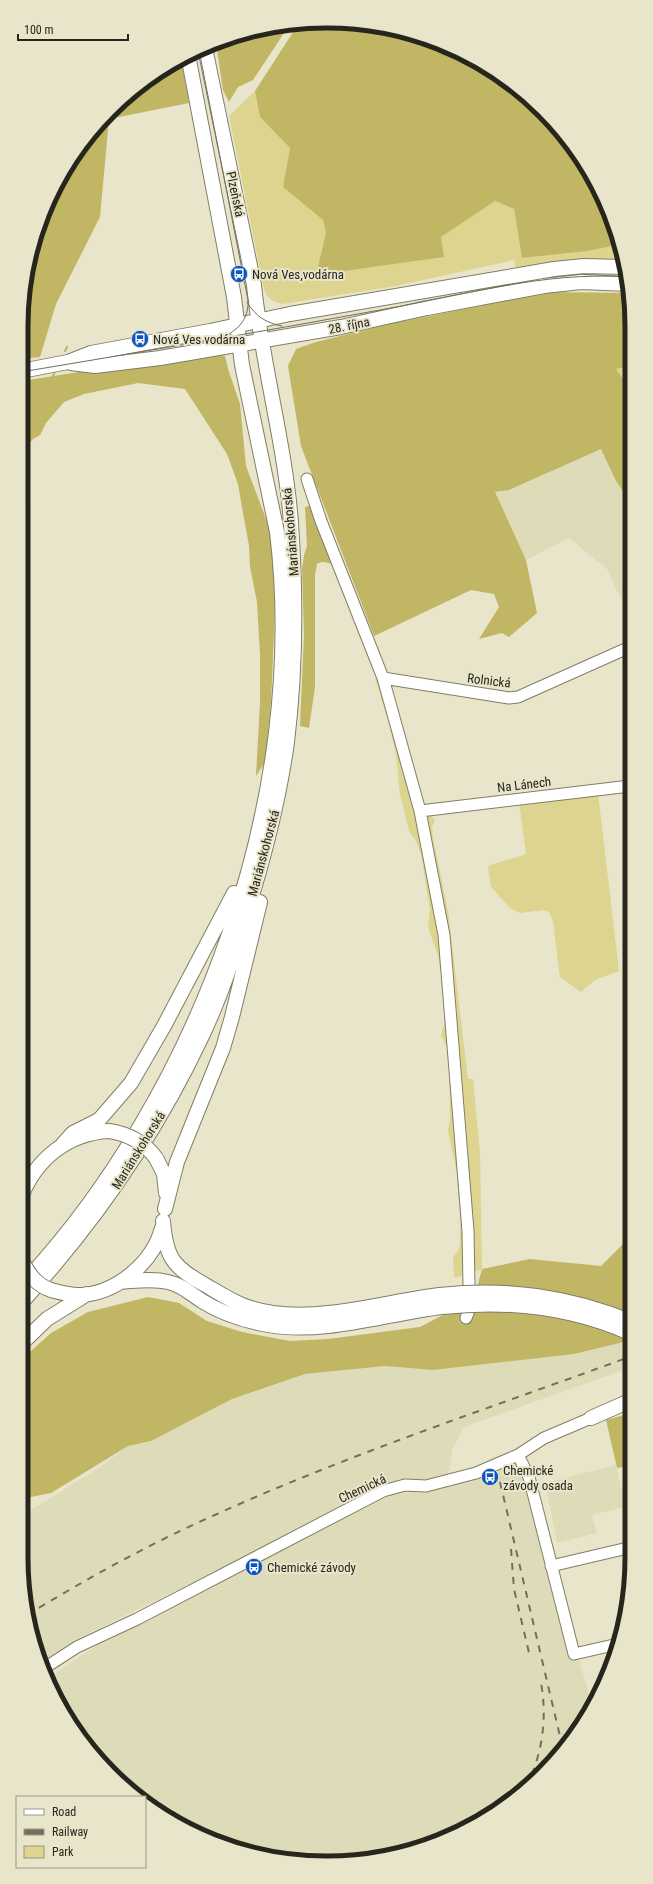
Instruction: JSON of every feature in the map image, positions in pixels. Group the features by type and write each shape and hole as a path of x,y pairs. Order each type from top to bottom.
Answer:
{"main road":[{"name":"Plzeňská","path":"206,54 254,285 262,341"},
{"name":"Plzeňská","path":"189,62 234,297 237,325"},
{"name":"28. října","path":"28,369 68,362 91,353 258,321 554,269 588,266 619,267"},
{"name":"28. října","path":"68,362 102,365 156,359 287,337 544,286 581,282 621,284"},
{"name":"Mariánskohorská","path":"28,1295 65,1252 112,1193 154,1128 203,1035 238,945 265,829 278,701 282,620 281,578 273,511 242,365 237,325"},
{"path":"267,371 275,346 287,337"},
{"name":"Mariánskohorská","path":"28,1278 56,1246 101,1186 144,1121 191,1030 227,941 281,781 293,680 295,613 290,519 279,439 262,341"},
{"path":"28,1183 42,1162 63,1144 73,1133 99,1120 131,1083 164,1026 232,899 242,874 252,839 265,829 270,864 232,1017 216,1066 177,1162 160,1233 153,1249 137,1268 120,1282"},
{"path":"63,1144 90,1133 109,1131 125,1134 139,1141 156,1158 164,1174 166,1184 164,1239 168,1253 179,1268 243,1306 284,1314 312,1314 441,1301 470,1304 496,1304 553,1310 576,1315 625,1332"},
{"path":"28,1271 33,1279 40,1285 51,1290 70,1294 87,1294"},
{"path":"28,1338 47,1320 87,1294 120,1282 153,1280 169,1282 181,1286 202,1301 223,1312 254,1322 283,1327 338,1325 441,1301 491,1292 526,1294 580,1303 625,1319"},
{"path":"591,1418 625,1403"},
{"path":"591,1418 625,1406"}],"street":[{"path":"307,479 321,521 383,678 420,811 444,936 468,1231 469,1285"},
{"name":"Rolnická","path":"383,678 509,698 518,697 625,649"},
{"name":"Na Lánech","path":"420,811 625,787"},
{"name":"Chemická","path":"48,1665 77,1647 137,1619 383,1491 405,1485 426,1486 476,1473 518,1455 544,1438 591,1418"},
{"path":"518,1455 529,1477 574,1654 612,1645"},
{"path":"551,1566 625,1549"}],"shaded area":[{"path":"326,28 365,31 404,38 441,51 476,68 492,78 538,115 563,145 585,177 602,212 614,246 588,251 522,258 514,209 495,201 441,237 444,257 316,275 326,233 323,220 283,187 290,148 260,117 255,91 294,30"},
{"path":"285,31 253,80 238,87 229,102 223,90 217,49 249,38"},
{"path":"182,65 189,103 112,118 145,90"},
{"path":"109,122 100,217 56,304 40,357 28,358 29,307 38,249 51,212 68,177 78,161"},
{"path":"549,292 623,293 625,326 625,367 616,369 625,382 625,495 615,479 601,449 509,490 495,492 526,560 537,613 509,637 502,633 479,639 499,607 494,594 471,590 374,636 301,446 288,366 296,349 316,342 389,324"},
{"path":"219,354 225,356 240,404 246,466 272,535 275,609 271,703 265,762 256,776 260,702 260,654 257,602 250,567 249,546 238,484 227,454 185,389 138,383 84,394 64,402 46,423 40,435 33,439 28,445 29,380"},
{"path":"601,449 615,479 625,495 625,608 607,569 569,538 526,560 495,493 509,490"},
{"path":"313,505 333,564 323,562 317,564 315,575 315,687 309,728 300,726 304,635 302,569 307,546 305,507"},
{"path":"625,1242 625,1342 574,1354 433,1370 385,1366 305,1374 232,1399 151,1441 128,1446 51,1493 28,1498 28,1354 51,1333 88,1312 148,1297 179,1303 207,1321 242,1332 290,1341 328,1339 420,1327 443,1315 450,1314 474,1299 482,1269 530,1259 601,1266"},
{"path":"625,1342 625,1370 464,1427 453,1448 448,1475 470,1471 521,1450 526,1457 551,1566 589,1694 592,1694 575,1723 538,1769 492,1806 459,1825 441,1833 404,1846 385,1850 326,1856 268,1850 249,1846 212,1833 177,1816 161,1806 115,1769 78,1723 68,1707 52,1675 137,1618 238,1560 73,1641 46,1659 38,1635 31,1596 28,1558 28,1512 99,1468 128,1446 151,1441 232,1399 305,1374 385,1366 433,1370 574,1354"},
{"path":"625,1415 625,1466 617,1468 606,1420"},
{"path":"616,1465 625,1507 594,1514 592,1517 597,1533 557,1543 545,1483"}],"green space":[{"path":"255,91 260,117 290,148 283,187 323,220 326,233 316,275 443,257 441,237 495,201 514,209 522,258 588,251 614,246 618,262 551,264 516,268 514,260 396,286 282,304 274,301 269,298 263,285 229,116"},
{"path":"625,367 625,382 616,369"},
{"path":"375,678 385,683 419,805 435,820 432,827 433,838 448,911 468,1079 473,1079 480,1152 482,1269 454,1278 453,1257 458,1251 460,1243 460,1219 457,1174 448,1131 450,1120 449,1061 447,1047 441,1035 445,1021 442,978 438,956 428,927 430,910 421,854 416,841 409,831 400,794 396,755 389,724"},
{"path":"598,793 619,971 595,980 581,992 560,977 553,921 549,912 544,910 520,913 510,908 491,887 488,866 526,854 519,802"}],"waterway":[{"path":"65,351 67,347"},
{"path":"28,427 42,404 55,371"}],"tram line":[{"path":"200,56 248,300 247,312 242,322 235,330 225,336"},
{"path":"28,371 290,326 533,281 596,276 620,277"},
{"path":"247,302 257,315 266,321 282,326"}],"railway":[{"path":"33,1611 97,1574 144,1549 192,1525 268,1492 423,1431 625,1359"},
{"path":"500,1482 561,1741"},
{"path":"511,1549 514,1589 530,1657"},
{"path":"532,1774 540,1748 544,1720 544,1706 540,1678"}],"place":[{"name":"Nová Ves,vodárna","path":"239,274"},
{"name":"Nová Ves vodárna","path":"140,339"},
{"name":"Chemické závody osada","path":"490,1477"},
{"name":"Chemické závody","path":"254,1567"}]}
